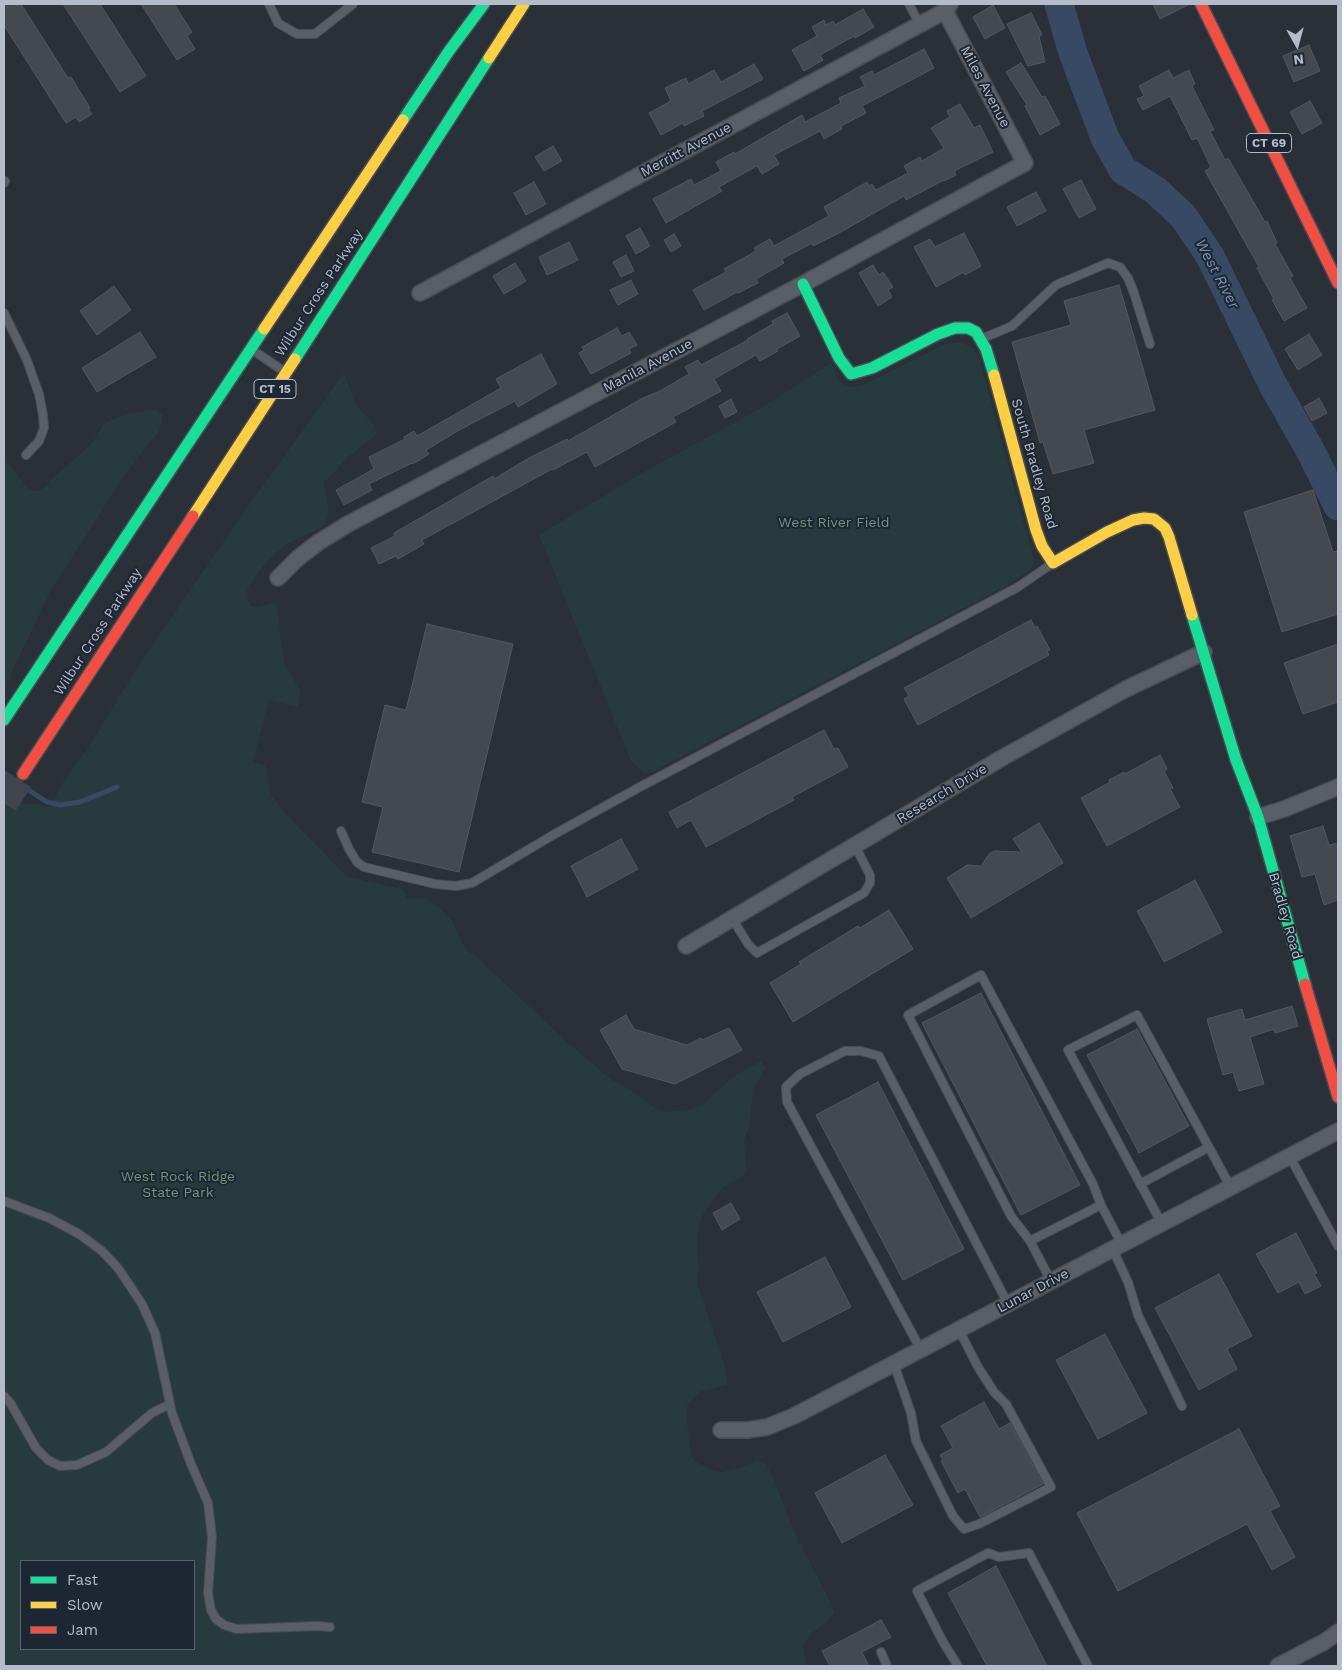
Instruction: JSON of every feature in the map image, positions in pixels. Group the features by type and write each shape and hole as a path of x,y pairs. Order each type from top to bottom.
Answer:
{"main road":[{"path":"449,51 473,4"},
{"name":"Wilbur Cross Parkway","path":"4,720 449,51 484,4"},
{"name":"Wilbur Cross Parkway","path":"23,774 286,373 524,4"},
{"name":"CT 69","path":"1203,4 1336,274"},
{"path":"803,284 839,358 851,374 872,368 938,334 956,328 968,328 976,332 981,339"},
{"name":"South Bradley Road","path":"981,339 990,360 1036,530 1042,546 1053,564"},
{"path":"1053,564 1075,549 1124,524 1144,518 1154,519 1161,523 1169,537 1236,760 1258,818"},
{"name":"Bradley Road","path":"1258,818 1338,1097"}],"street":[{"name":"Merritt Avenue","path":"420,293 920,25 947,7"},
{"name":"Miles Avenue","path":"947,7 1026,163"},
{"name":"Manila Avenue","path":"278,578 298,558 348,524 803,284 1026,163"},
{"name":"Research Drive","path":"686,946 1000,760 1126,689 1204,652"},
{"path":"1258,818 1338,787"},
{"name":"Lunar Drive","path":"722,1430 766,1428 794,1416 1161,1222 1338,1131"},
{"path":"1278,1666 1324,1642 1338,1632"}],"lane":[{"path":"269,4 278,23 297,34 315,34 353,4"},
{"path":"909,4 920,25"},
{"path":"981,339 1012,326 1056,285 1108,263 1120,267 1128,278 1134,290 1150,344"},
{"path":"4,313 26,358 39,394 43,415 44,428 40,441 26,455"},
{"path":"252,349 286,373"},
{"path":"341,831 357,862 364,867 435,884 456,886 472,883 553,834 1018,587 1053,564"},
{"path":"732,918 748,944 757,953 864,894 870,883 870,875 855,846"},
{"path":"1050,1281 1030,1241 1011,1216 908,1015 981,975 1093,1184 1117,1246 1138,1315 1182,1406"},
{"path":"1161,1222 1068,1050 1137,1015 1230,1186"},
{"path":"921,1350 787,1102 786,1087 800,1074 845,1051 861,1051 880,1056 1008,1304"},
{"path":"1140,1184 1209,1147"},
{"path":"1289,1156 1338,1246"},
{"path":"4,1201 49,1218 79,1234 102,1251 118,1268 142,1304 155,1333 170,1404 191,1464 208,1503 212,1537 208,1593 211,1610 216,1619 224,1625 238,1629 330,1627"},
{"path":"1030,1241 1101,1205"},
{"path":"894,1364 911,1413 916,1442 952,1516 964,1529 979,1524 1051,1487 1006,1404 994,1392 986,1380 959,1330"},
{"path":"4,1396 11,1404 36,1448 48,1460 60,1466 78,1465 106,1452 152,1413 170,1404"},
{"path":"958,1666 943,1642 917,1590 988,1554 999,1557 1029,1553 1088,1666"},
{"path":"880,1652 888,1666"}],"green space":[{"name":"West River Field","path":"961,342 973,348 980,361 1034,561 1030,570 1006,586 646,775 631,761 539,535 637,476 764,406 831,363 838,380 847,387 861,386 946,344"},
{"name":"West Rock Ridge State Park","path":"344,373 357,406 375,426 377,431 375,436 347,458 324,483 329,514 325,524 320,529 285,545 262,567 247,590 250,605 255,607 276,603 284,664 300,689 298,707 269,700 253,762 266,765 270,794 285,813 347,877 402,889 407,898 427,898 453,922 463,945 469,952 477,957 569,1044 612,1080 657,1109 665,1112 692,1109 700,1106 736,1075 761,1061 766,1067 753,1090 749,1126 744,1142 747,1171 739,1179 723,1187 702,1216 699,1225 697,1244 699,1271 696,1280 725,1367 727,1385 701,1391 688,1404 686,1412 691,1455 696,1462 714,1471 722,1472 739,1468 757,1460 765,1464 770,1470 795,1534 835,1613 807,1639 803,1647 806,1666 4,1666 4,793 19,802 51,807 61,785 88,748 142,660 244,512"},
{"path":"155,410 163,415 159,431 123,477 49,594 4,689 4,457 30,490 39,491 86,449 103,425 110,420 128,414"}],"building":[{"path":"4,4 21,4 68,78 71,77 92,114 79,122 76,117 66,123 4,25"},
{"path":"63,4 100,4 146,76 120,92"},
{"path":"141,4 174,4 192,32 187,36 195,49 177,60"},
{"path":"1153,4 1187,4 1188,5 1160,19"},
{"path":"993,5 1005,28 985,39 973,17"},
{"path":"863,9 874,27 820,55 823,60 804,71 792,50 817,36 812,27 824,20 826,25 833,21 835,25"},
{"path":"1031,13 1042,35 1039,36 1045,62 1028,66 1007,24"},
{"path":"1309,45 1320,71 1294,82 1283,56"},
{"path":"924,49 934,68 862,106 866,113 841,126 842,129 824,139 820,131 774,155 779,164 762,174 757,166 719,187 722,191 666,223 653,199 691,179 694,185 721,171 716,162 734,152 735,154 802,115 805,122 841,103 839,98 865,86 860,77 872,71 874,75"},
{"path":"1021,63 1042,97 1045,96 1060,124 1040,135 1025,106 1027,105 1006,72"},
{"path":"754,64 763,79 702,111 704,116 684,126 683,123 661,135 649,113 671,101 665,88 686,78 688,84 714,70 721,82"},
{"path":"1169,70 1173,78 1189,70 1195,84 1192,86 1214,130 1210,131 1225,160 1228,158 1265,222 1267,221 1277,243 1275,244 1293,276 1290,278 1307,308 1284,321 1257,268 1259,267 1205,171 1211,167 1197,138 1192,140 1170,96 1143,110 1137,99 1144,96 1139,86"},
{"path":"1310,101 1322,123 1302,134 1290,112"},
{"path":"960,104 974,128 980,125 993,152 954,171 956,175 906,200 904,196 839,233 813,246 812,243 782,259 784,263 756,279 758,283 704,310 693,290 726,272 724,269 756,251 754,248 770,239 774,246 829,216 824,207 867,182 869,186 872,184 876,190 908,173 904,166 920,157 922,161 944,148 931,128 950,117 947,111"},
{"path":"553,146 562,161 544,171 535,157"},
{"path":"1081,180 1096,209 1079,218 1063,189"},
{"path":"534,182 546,204 526,215 514,193"},
{"path":"1036,192 1046,211 1017,226 1007,207"},
{"path":"640,228 650,246 636,254 626,236"},
{"path":"964,233 981,266 965,275 964,272 936,287 914,247 930,239 935,247"},
{"path":"674,234 681,246 671,252 664,240"},
{"path":"569,242 578,260 547,275 539,257"},
{"path":"626,255 634,271 621,277 613,262"},
{"path":"515,263 526,281 504,294 493,276"},
{"path":"873,265 879,275 883,272 893,287 888,290 892,297 878,306 859,273"},
{"path":"631,280 638,294 618,305 610,290"},
{"path":"1119,285 1155,410 1084,430 1094,463 1053,474 1043,442 1040,443 1012,342 1071,325 1064,301"},
{"path":"114,286 131,310 97,335 80,311"},
{"path":"787,313 800,336 760,361 756,355 714,379 721,391 673,417 676,422 595,467 587,452 422,540 424,544 398,559 396,556 379,564 371,548 395,536 394,533 493,476 494,479 529,458 567,439 568,441 643,398 660,391 689,374 685,367 698,360 701,365 748,340 773,324 772,321"},
{"path":"617,328 622,336 629,332 637,345 629,349 631,353 591,374 579,353 584,350 582,347"},
{"path":"140,332 156,357 97,392 82,368"},
{"path":"1309,334 1322,355 1298,370 1285,349"},
{"path":"541,354 557,384 518,407 515,401 461,429 426,450 429,454 413,464 369,484 372,490 344,505 336,490 374,469 369,457 405,439 404,437 414,431 417,436 501,388 496,379"},
{"path":"1319,398 1327,413 1312,421 1304,407"},
{"path":"731,399 737,412 725,418 719,406"},
{"path":"1313,490 1333,552 1338,551 1338,614 1282,632 1244,512"},
{"path":"1031,620 1035,628 1037,626 1050,650 1047,651 1049,655 918,725 904,699 909,696 904,688"},
{"path":"427,624 513,644 459,872 372,852 383,807 362,802 385,705 406,710"},
{"path":"1338,644 1338,702 1303,714 1284,663"},
{"path":"824,730 834,749 838,748 848,767 792,797 794,800 706,847 691,820 677,828 669,812"},
{"path":"1160,755 1167,769 1164,771 1173,788 1170,789 1180,807 1107,846 1081,798 1110,782 1109,780 1124,772 1125,774"},
{"path":"1039,823 1063,863 971,918 947,878 967,865 981,866 989,854 994,851 1022,852 1013,839"},
{"path":"1323,826 1329,845 1338,843 1338,900 1324,905 1315,874 1302,877 1290,836"},
{"path":"621,839 638,869 587,897 571,866"},
{"path":"1195,880 1222,932 1164,962 1137,911"},
{"path":"889,910 913,949 793,1022 770,983 801,964 799,962 858,926 860,928"},
{"path":"981,993 1080,1185 1021,1215 922,1023"},
{"path":"1292,1006 1298,1026 1275,1033 1274,1029 1250,1037 1264,1084 1239,1091 1233,1072 1223,1075 1207,1019 1242,1009 1245,1020"},
{"path":"626,1015 634,1029 687,1045 729,1028 742,1050 675,1084 622,1069 600,1030"},
{"path":"1137,1029 1189,1126 1139,1153 1087,1055"},
{"path":"878,1082 964,1249 903,1280 816,1115"},
{"path":"731,1203 740,1219 722,1230 713,1213"},
{"path":"1296,1233 1317,1273 1314,1274 1321,1286 1305,1294 1299,1282 1278,1293 1256,1254"},
{"path":"825,1257 851,1307 783,1342 757,1292"},
{"path":"1219,1274 1252,1336 1227,1349 1237,1369 1199,1390 1155,1308"},
{"path":"1105,1334 1147,1413 1098,1439 1056,1360"},
{"path":"984,1402 999,1429 1010,1423 1043,1484 980,1517 965,1489 958,1493 941,1461 943,1460 940,1455 953,1448 941,1426"},
{"path":"1239,1429 1280,1506 1270,1511 1295,1557 1272,1570 1247,1524 1118,1591 1077,1513"},
{"path":"885,1455 913,1505 842,1543 815,1493"},
{"path":"996,1566 1047,1666 987,1666 948,1593"},
{"path":"881,1620 891,1637 862,1652 869,1666 830,1666 822,1651"}],"waterway":[{"name":"West River","path":"1059,4 1073,53 1105,138 1123,170 1155,190 1183,216 1210,256 1273,385 1309,448 1338,506"},
{"path":"4,773 47,802 60,805 80,802 117,787"}],"tunnel":[{"path":"4,803 23,774"}],"traffic: fast":[{"path":"403,120 449,51 484,4"},
{"path":"295,359 489,58"},
{"path":"803,284 839,358 851,374 872,368 938,334 955,328 968,328 976,332 986,349 994,375"},
{"path":"4,720 264,329"},
{"path":"1192,615 1236,760 1258,817 1305,984"}],"traffic: slow":[{"path":"489,58 524,4"},
{"path":"264,329 403,120"},
{"path":"193,516 295,359"},
{"path":"994,375 1036,530 1042,546 1053,563 1107,532 1133,520 1154,519 1165,528 1169,537 1192,615"}],"traffic: jam":[{"path":"1201,4 1338,283"},
{"path":"23,774 193,516"},
{"path":"1305,984 1338,1097"}]}
